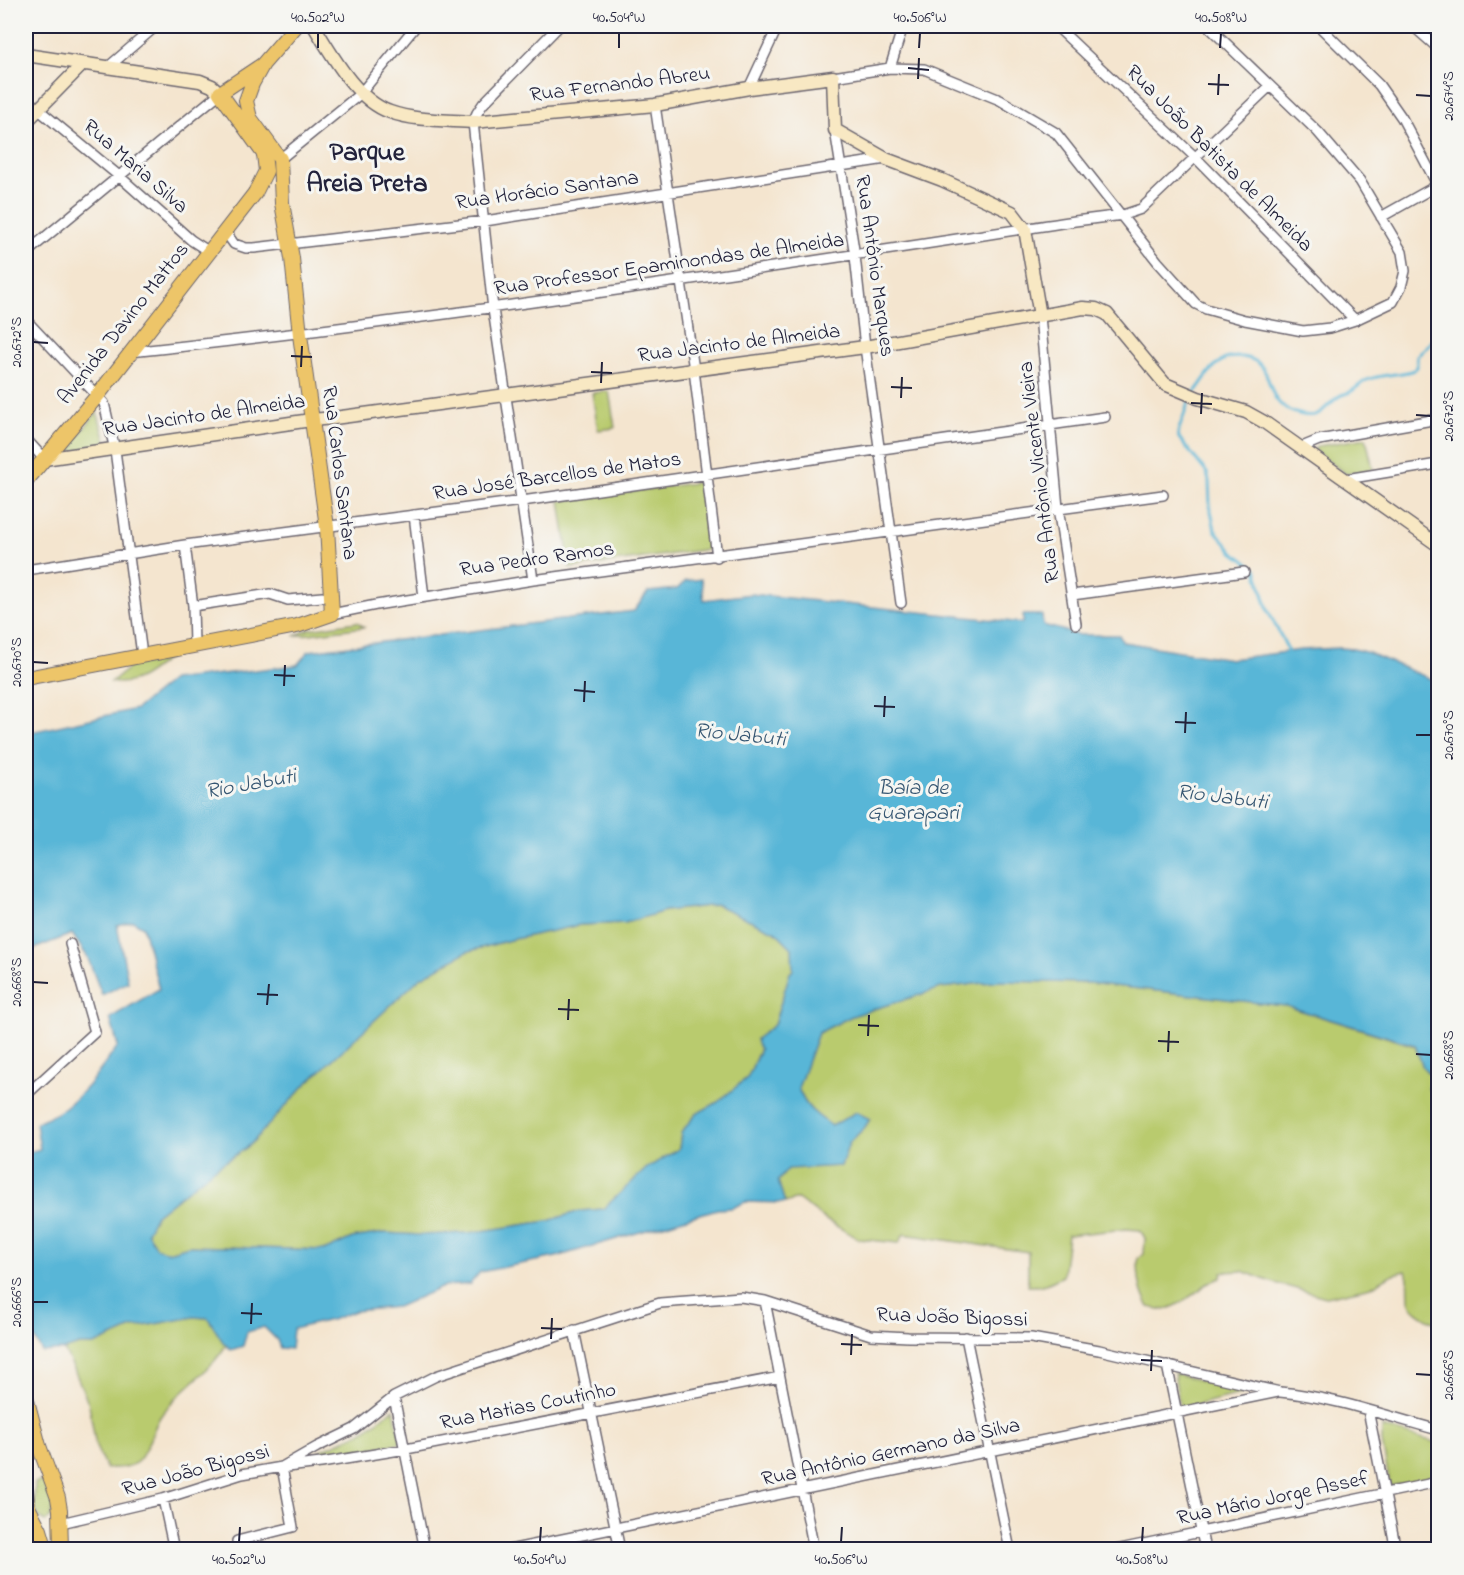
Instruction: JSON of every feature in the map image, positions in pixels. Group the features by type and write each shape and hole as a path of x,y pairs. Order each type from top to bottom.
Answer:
{"main road":[{"path":"279,159 250,118 247,109 249,92 263,64 296,26"},
{"path":"255,193 266,171 264,154 220,93 263,64"},
{"name":"Rua Carlos Santana","path":"279,159 281,194 327,527 332,614"},
{"path":"255,193 270,190 281,194"},
{"name":"Avenida Davino Mattos","path":"26,481 98,395 227,226 255,193"},
{"name":"Rua Pedro Ramos","path":"26,678 297,626 332,614"},
{"path":"26,1396 39,1446 58,1498 61,1550"},
{"path":"26,1491 28,1507 40,1530 46,1550"},
{"path":"40,1530 61,1523"}],"street":[{"path":"107,68 156,26"},
{"path":"314,26 360,94"},
{"path":"279,159 360,94 416,26"},
{"path":"533,580 504,395 473,122 483,104 559,26"},
{"path":"749,88 778,26"},
{"path":"890,68 903,26"},
{"name":"Rua João Batista de Almeida","path":"1056,26 1196,158 1355,320"},
{"name":"Rua Fernando Abreu","path":"360,94 390,112 473,122 655,105 749,88 890,68 924,69 1000,100 1056,133 1158,262 1196,303 1206,309 1245,320 1303,331 1330,328 1355,320 1392,302 1401,287 1405,271 1402,252 1360,182 1318,132 1208,26"},
{"path":"1319,26 1380,86 1402,118 1438,186 1381,217"},
{"path":"1413,26 1438,48"},
{"path":"26,55 200,81 212,86 220,93 26,253"},
{"path":"26,122 82,65"},
{"name":"Rua Antônio Marques","path":"833,77 835,130 855,256 865,347 901,603"},
{"name":"Rua Professor Epaminondas de Almeida","path":"130,352 300,334 493,309 1123,215 1141,210 1270,86"},
{"path":"655,105 682,280 717,557"},
{"name":"Rua Maria Silva","path":"39,110 119,176 191,240 208,251"},
{"name":"Rua Horácio Santana","path":"835,130 886,159 994,202 1012,213 1025,228"},
{"name":"Rua Horácio Santana","path":"227,226 230,241 240,247 254,248 485,221 886,159"},
{"path":"1025,228 1040,316"},
{"name":"Rua Jacinto de Almeida","path":"44,459 311,420 865,347 1083,308 1096,309 1107,314 1165,384 1198,398 1246,412 1302,447 1438,545"},
{"name":"Rua Antônio Vicente Vieira","path":"1040,316 1058,508 1076,624"},
{"path":"26,320 104,402 115,450 142,656"},
{"path":"880,448 1105,417"},
{"path":"1302,447 1319,440 1438,419"},
{"path":"26,439 44,459"},
{"name":"Rua José Barcellos de Matos","path":"26,570 185,545 522,501 880,448"},
{"path":"1346,479 1438,464"},
{"name":"Rua Pedro Ramos","path":"332,614 533,580 717,557 1163,495"},
{"name":"Rua José Barcellos de Matos","path":"414,515 424,597"},
{"path":"185,545 193,606 194,645"},
{"path":"1072,595 1244,572"},
{"path":"193,606 270,594 288,600 322,597"},
{"path":"28,1089 95,1032 70,945"},
{"name":"Rua João Bigossi","path":"61,1523 163,1499 243,1474 282,1467 354,1429 394,1397 436,1376 574,1330 660,1303 741,1297 765,1301 871,1335 1031,1338 1099,1350 1368,1410 1438,1430"},
{"path":"765,1301 814,1550"},
{"path":"574,1330 620,1550"},
{"path":"966,1337 1010,1550"},
{"path":"1167,1365 1205,1550"},
{"name":"Rua Matias Coutinho","path":"282,1467 406,1449 780,1377"},
{"name":"Rua Antônio Germano da Silva","path":"509,1550 1280,1392"},
{"path":"394,1397 425,1550"},
{"path":"1368,1410 1396,1550"},
{"path":"239,1550 237,1541 293,1527 282,1467"},
{"name":"Rua Mário Jorge Assef","path":"1115,1550 1438,1482"},
{"path":"163,1499 174,1550"},
{"path":"26,1534 40,1530"}],"green space":[{"path":"609,391 615,428 598,430 592,393"},
{"path":"97,412 108,447 65,452"},
{"path":"1366,438 1373,469 1346,474 1314,450 1318,446"},
{"path":"701,482 710,549 570,568 560,501"},
{"path":"357,622 364,627 294,636 309,629"},
{"path":"168,658 135,680 111,682 135,663"},
{"path":"717,905 776,932 792,948 793,970 790,973 774,1025 756,1039 760,1048 748,1077 718,1102 696,1114 681,1133 679,1149 647,1168 603,1209 580,1211 548,1221 468,1233 420,1235 384,1233 352,1238 326,1250 189,1246 168,1252 156,1248 147,1232 156,1215 215,1168 249,1146 305,1085 420,978 466,952 510,940 580,925 625,923 665,911"},
{"path":"999,981 1089,983 1286,1006 1415,1046 1423,1067 1433,1078 1428,1088 1438,1102 1438,1325 1417,1312 1410,1304 1406,1271 1391,1275 1371,1287 1326,1297 1271,1282 1242,1271 1222,1272 1221,1278 1207,1283 1199,1291 1165,1310 1149,1307 1141,1289 1138,1258 1144,1254 1145,1238 1140,1230 1126,1229 1068,1235 1063,1276 1042,1285 1028,1286 1028,1252 904,1234 899,1243 859,1239 826,1220 798,1199 785,1203 778,1181 788,1168 841,1166 849,1143 870,1119 856,1112 832,1126 808,1106 798,1088 818,1033 852,1016 941,988"},
{"path":"194,1317 208,1318 226,1345 211,1365 176,1398 160,1417 140,1459 126,1467 106,1468 96,1447 89,1405 64,1350 79,1345 94,1345 132,1328"},
{"path":"1174,1373 1244,1393 1180,1409"},
{"path":"394,1409 401,1443 321,1458 319,1451 362,1432"},
{"path":"1382,1427 1438,1443 1438,1475 1390,1486 1382,1442"},
{"path":"43,1480 53,1506 51,1517 45,1522 37,1514 34,1505 35,1483"}],"water":[{"name":"Baía de Guarapari","path":"701,579 704,600 751,594 1023,623 1023,615 1042,615 1043,625 1080,635 1119,635 1123,642 1231,659 1301,650 1353,649 1369,653 1438,682 1438,1102 1428,1087 1433,1078 1423,1067 1415,1045 1286,1006 1089,983 999,981 941,988 852,1016 818,1033 798,1088 804,1101 832,1126 856,1112 870,1119 849,1143 841,1166 788,1169 778,1181 785,1203 745,1202 732,1208 717,1209 556,1257 480,1272 470,1284 445,1286 397,1307 354,1311 334,1319 293,1329 291,1349 280,1348 277,1340 264,1327 247,1332 243,1346 231,1350 223,1342 208,1318 194,1317 132,1328 94,1345 79,1345 64,1350 42,1352 31,1331 26,1300 26,1153 40,1149 36,1123 57,1113 75,1099 105,1065 118,1046 110,1018 159,989 143,927 133,921 117,925 128,982 102,995 87,956 72,934 26,952 26,733 136,709 172,680 297,665 309,651 634,611 648,592 677,589 686,581","holes":["717,905 776,932 792,948 793,970 790,973 774,1025 756,1039 760,1049 748,1077 718,1102 696,1114 681,1133 679,1149 647,1168 603,1209 580,1211 548,1221 468,1233 420,1235 384,1233 352,1238 326,1250 189,1246 168,1252 156,1248 147,1232 156,1215 215,1168 249,1146 305,1085 420,978 466,952 580,925 625,923 665,911"]}],"waterway":[{"path":"1194,393 1216,365 1227,358 1242,357 1254,360 1262,366 1278,401 1286,409 1299,414 1317,414 1339,396 1352,391 1365,381 1414,370 1417,367 1417,356 1438,335"},
{"path":"1190,398 1178,432 1179,438 1207,473 1215,530 1232,551 1256,569 1268,611 1287,648 1287,654"}],"district":[{"name":"Parque Areia Preta","path":"367,168"}],"water label":[{"name":"Rio Jabuti","path":"740,736"},
{"name":"Rio Jabuti","path":"251,785"},
{"name":"Rio Jabuti","path":"1222,798"}]}
